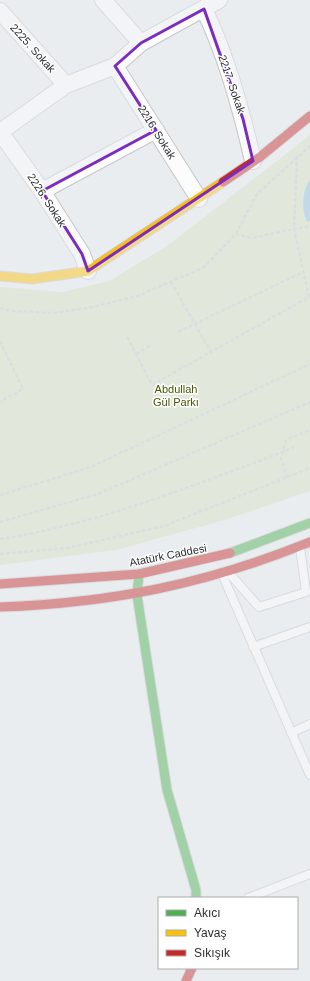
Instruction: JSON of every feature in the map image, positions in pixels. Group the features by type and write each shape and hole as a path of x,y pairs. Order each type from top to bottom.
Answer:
{"main road":[{"path":"2,273 32,279 88,271 199,199 253,161 310,116"},
{"name":"Atatürk Caddesi","path":"0,584 139,574 224,556 310,523"},
{"path":"0,607 50,606 137,595 225,573 310,542"},
{"path":"139,574 137,595 167,790 196,890 196,897"},
{"path":"186,981 192,969"}],"street":[{"path":"103,0 141,43"},
{"path":"0,132 66,85 115,66 141,43 219,0"},
{"name":"2217. Sokak","path":"204,9 212,26 243,119 253,161"},
{"name":"2225. Sokak","path":"0,11 66,85"},
{"name":"2216. Sokak","path":"115,66 199,199"},
{"path":"42,191 156,130"},
{"name":"2226. Sokak","path":"0,132 42,191 82,254 88,271"}],"lane":[{"path":"225,573 259,607 306,592 300,546"},
{"path":"225,573 253,647 310,775"},
{"path":"253,647 310,627"},
{"path":"291,733 310,724"},
{"path":"251,897 310,874"}],"path":[{"path":"0,308 13,311 54,313 137,296 203,268 236,234 257,194 297,156 310,146"},
{"path":"127,337 152,385 309,297 294,229 297,156"},
{"path":"236,234 252,238 310,226"},
{"path":"178,332 303,272"},
{"path":"170,282 211,352"},
{"path":"0,341 23,389 0,401"},
{"path":"136,354 150,346"},
{"path":"0,495 91,466 310,364"},
{"path":"0,522 98,494 310,402"},
{"path":"287,478 281,458 286,440 310,430"},
{"path":"0,539 36,534 102,515 172,493 294,447"},
{"path":"0,554 67,548 164,526 310,468"}],"highlighted area":[{"path":"204,9 243,119 253,161 88,271 82,254 42,191 156,130 115,66 141,43"}],"green space":[{"name":"Abdullah Gül Parkı","path":"310,135 310,491 225,520 116,550 0,565 0,287 62,292 109,281 167,246"}],"water":[{"path":"310,180 310,221 307,221 304,212 303,200 305,189"}],"traffic: fast":[{"path":"230,553 310,523"},
{"path":"139,574 137,595 167,790 196,890 196,897"}],"traffic: slow":[{"path":"0,276 32,279 88,271 223,182"}],"traffic: jam":[{"path":"223,182 260,157 310,116"},
{"path":"0,607 81,601 158,589 233,569 271,557 310,542"},
{"path":"0,584 139,574 230,553"},
{"path":"186,981 192,969"}]}
